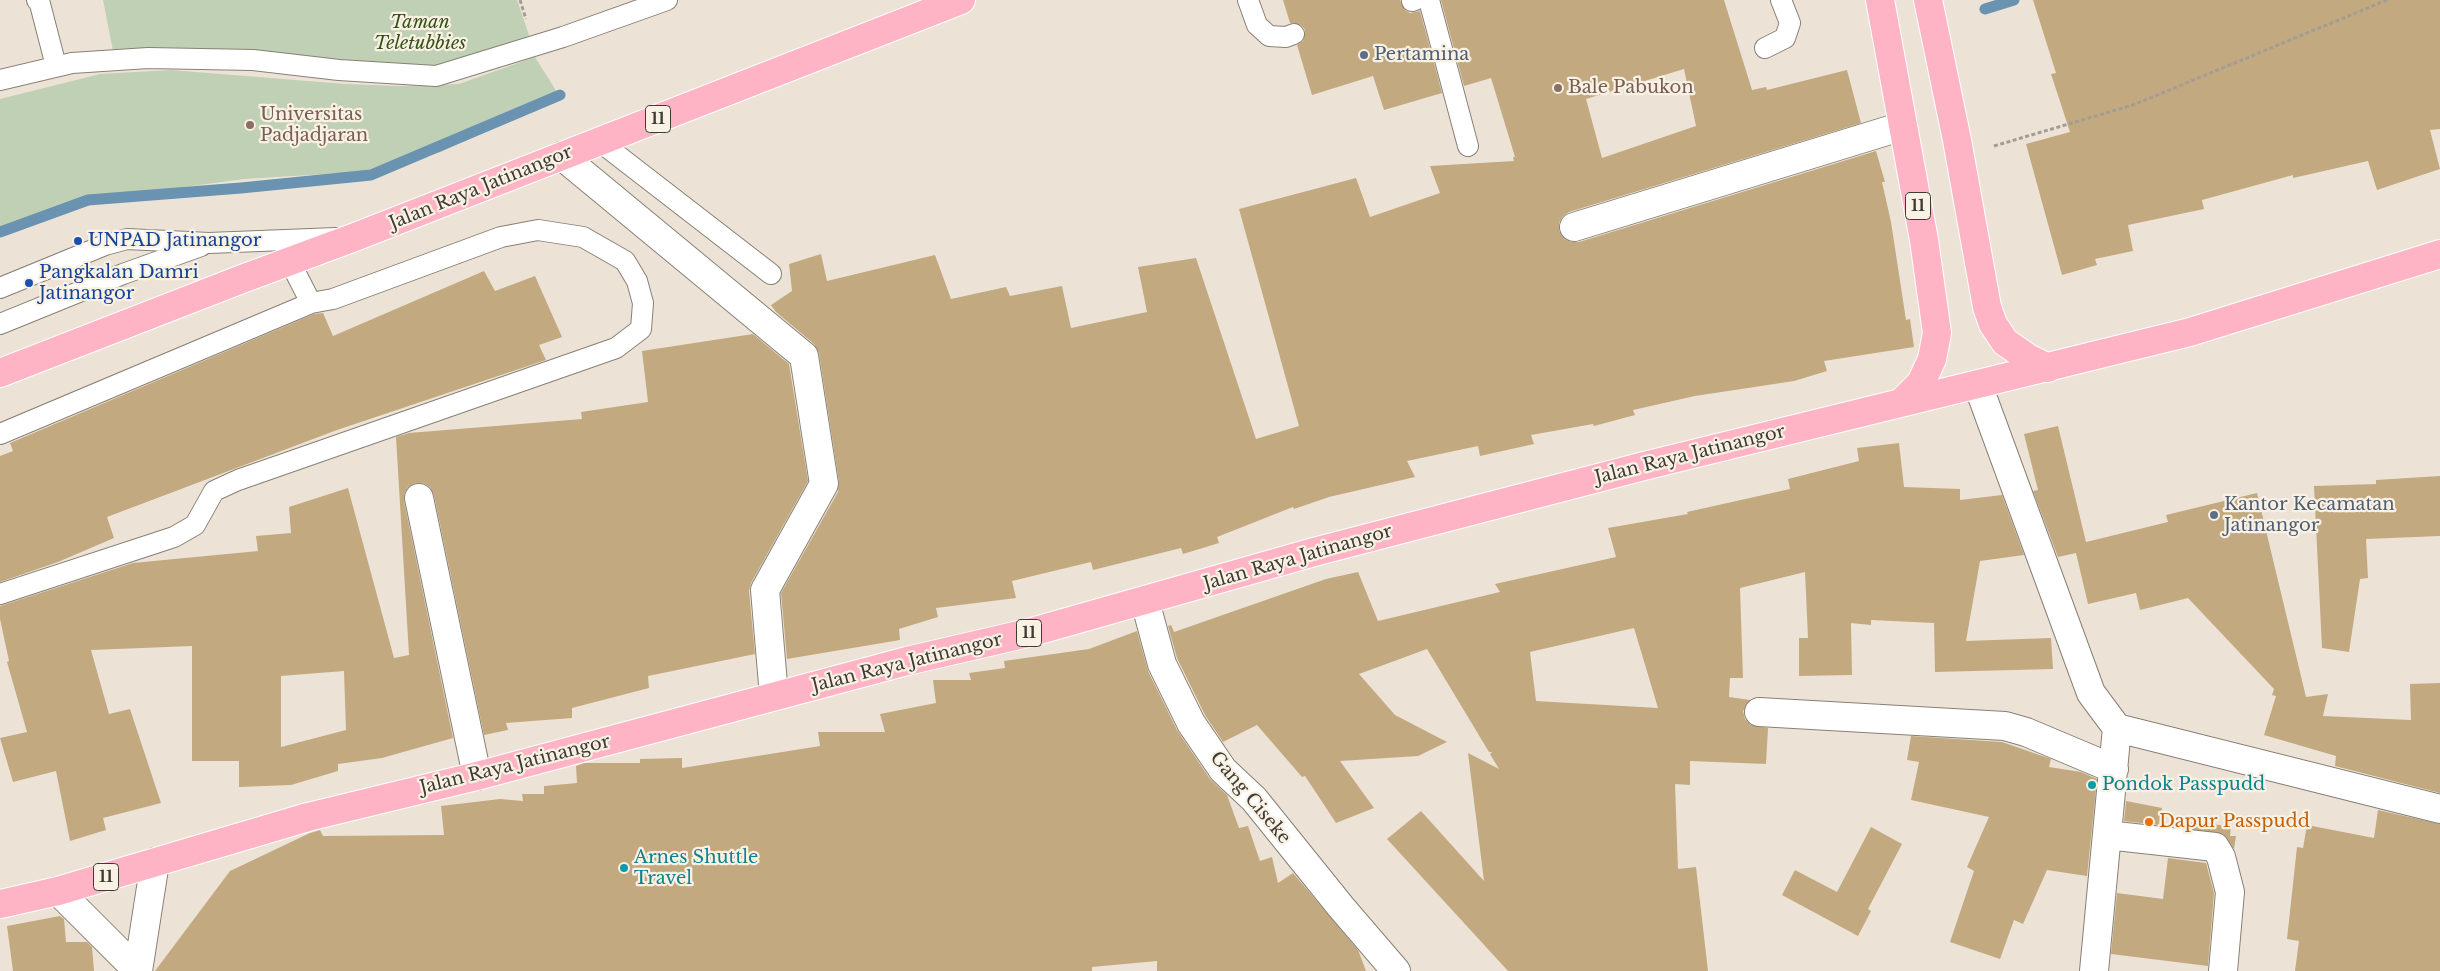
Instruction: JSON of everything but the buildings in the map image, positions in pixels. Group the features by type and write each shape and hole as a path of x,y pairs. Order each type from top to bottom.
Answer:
{"highway":[{"name":"Jalan Raya Jatinangor","path":"0,373 355,237 961,0"},
{"name":"11","path":"1880,0 1924,240 1937,333 1932,359 1921,383 1902,402"},
{"path":"1928,0 1957,140 1987,307 1993,324 2005,342 2028,358 2048,368"},
{"name":"11","path":"2048,368 2190,332 2440,254"},
{"name":"Jalan Raya Jatinangor","path":"0,904 58,891 308,817 477,776 907,661 1032,632 1333,547 1644,466 2048,368"}],"street":[{"path":"1574,227 1903,126"},
{"path":"562,156 804,356 824,484 765,590 774,696"},
{"path":"1978,384 2091,693 2117,728 2440,808"},
{"path":"418,498 477,776"},
{"name":"Gang Ciseke","path":"1145,601 1162,664 1190,723 1223,770 1254,799 1341,907 1396,971"},
{"path":"1759,712 2005,726 2026,732 2114,769"},
{"path":"2094,971 2117,728"},
{"path":"2107,835 2215,847 2221,858 2230,892 2223,971"},
{"path":"138,971 155,862"},
{"path":"58,891 138,971"}],"lane":[{"path":"37,0 40,4 56,66"},
{"path":"0,80 56,66 139,59 253,60 339,70 436,76 563,37 667,0"},
{"path":"1248,0 1257,25 1269,36 1286,37 1294,34"},
{"path":"1419,0 1468,146"},
{"path":"1765,48 1784,38 1790,23 1781,0"},
{"path":"599,141 772,274"},
{"path":"0,434 312,303 332,298 502,237 538,230 583,236 625,261 637,281 643,303 641,329 616,348 238,480 214,491 195,525 174,537 0,594"},
{"path":"0,288 105,245 127,239 209,243 355,237"},
{"path":"0,324 123,274 209,243"},
{"path":"290,262 312,303"}],"path":[{"path":"1994,146 2133,105 2387,0"}],"green space":[{"name":"Taman Teletubbies","path":"103,0 517,0 531,41 431,69 114,56"},
{"path":"535,57 560,97 441,152 375,171 244,179 88,200 0,232 0,99 100,74 171,70 345,84 399,86 459,84"}],"waterway":[{"path":"1985,9 2014,0"},
{"path":"0,232 88,200 241,188 371,175 560,95"}],"place":[{"name":"Pertamina","path":"1364,55"},
{"name":"Bale Pabukon","path":"1558,88"},
{"name":"Universitas Padjadjaran","path":"250,125"},
{"name":"UNPAD Jatinangor","path":"78,241"},
{"name":"Pangkalan Damri Jatinangor","path":"29,283"},
{"name":"Kantor Kecamatan Jatinangor","path":"2214,515"},
{"name":"Pondok Passpudd","path":"2092,785"},
{"name":"Dapur Passpudd","path":"2149,822"},
{"name":"Arnes Shuttle Travel","path":"624,868"}]}
